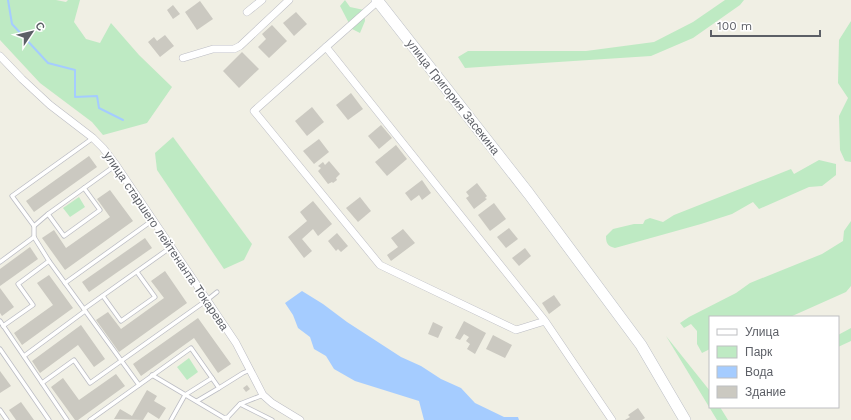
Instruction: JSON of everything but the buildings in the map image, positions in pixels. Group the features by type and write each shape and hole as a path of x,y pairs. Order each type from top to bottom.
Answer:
{"main road":[{"name":"улица Григория Засекина","path":"378,1 529,194 641,345 686,420"}],"street":[{"path":"246,12 262,0"},
{"path":"183,58 213,49 234,49 240,46 289,0"},
{"path":"378,1 254,111 380,265 516,330 545,321"},
{"path":"326,46 545,321 612,420"},
{"name":"улица старшего лейтенанта Токарева","path":"0,56 50,105 103,148 236,343 263,395 272,403 300,420"}],"lane":[{"path":"93,141 12,196 34,226 34,237 49,261 139,385"},
{"path":"34,226 48,214 116,165"},
{"path":"48,214 64,236 76,228 100,210 84,188"},
{"path":"65,283 153,220"},
{"path":"0,262 34,237"},
{"path":"24,356 167,250"},
{"path":"3,326 33,305 18,284 49,261"},
{"path":"103,296 121,321 155,297 137,272"},
{"path":"42,383 74,360 90,383 217,292"},
{"path":"0,321 67,420"},
{"path":"90,420 191,348 219,388"},
{"path":"0,349 49,420"},
{"path":"197,402 243,372 250,370"},
{"path":"152,375 226,420 240,404 263,395"},
{"path":"171,420 185,395 212,378"},
{"path":"240,404 272,420"},
{"path":"0,410 7,420"},
{"path":"99,420 100,413"}],"green space":[{"path":"0,0 56,0 66,2 68,0 80,0 74,22 86,39 100,43 111,23 139,55 172,87 147,123 103,135 92,122 40,83 0,40"},
{"path":"345,0 350,7 364,10 365,21 360,33 352,29 340,6"},
{"path":"725,0 744,0 740,5 693,38 651,56 465,68 458,57 468,51 586,51 654,42 693,22"},
{"path":"851,21 851,162 845,161 840,150 839,116 848,98 838,83 839,40"},
{"path":"173,137 252,244 244,260 224,269 157,170 155,153"},
{"path":"819,160 836,164 836,175 822,186 809,187 759,209 753,202 732,214 615,248 609,245 606,241 606,236 613,229 634,224 643,224 645,220 650,218 663,222 674,215 791,169 794,174"},
{"path":"79,197 85,207 70,217 63,208"},
{"path":"851,221 851,286 846,292 792,316 709,316 709,350 702,353 697,344 697,331 691,324 684,328 680,323 736,293 750,283 822,254 843,241 844,231"},
{"path":"851,328 851,341 839,347 839,334"},
{"path":"666,336 709,390 709,407"},
{"path":"189,358 198,372 187,380 177,367"},
{"path":"710,408 721,408 728,420 717,420"}],"water":[{"path":"302,291 401,357 461,388 475,403 504,417 518,417 519,420 424,420 419,401 355,381 334,369 326,356 314,349 310,337 298,328 293,315 285,303"}],"waterway":[{"path":"8,0 12,24 48,63 75,70 75,97 97,96 99,108 123,120"}]}
